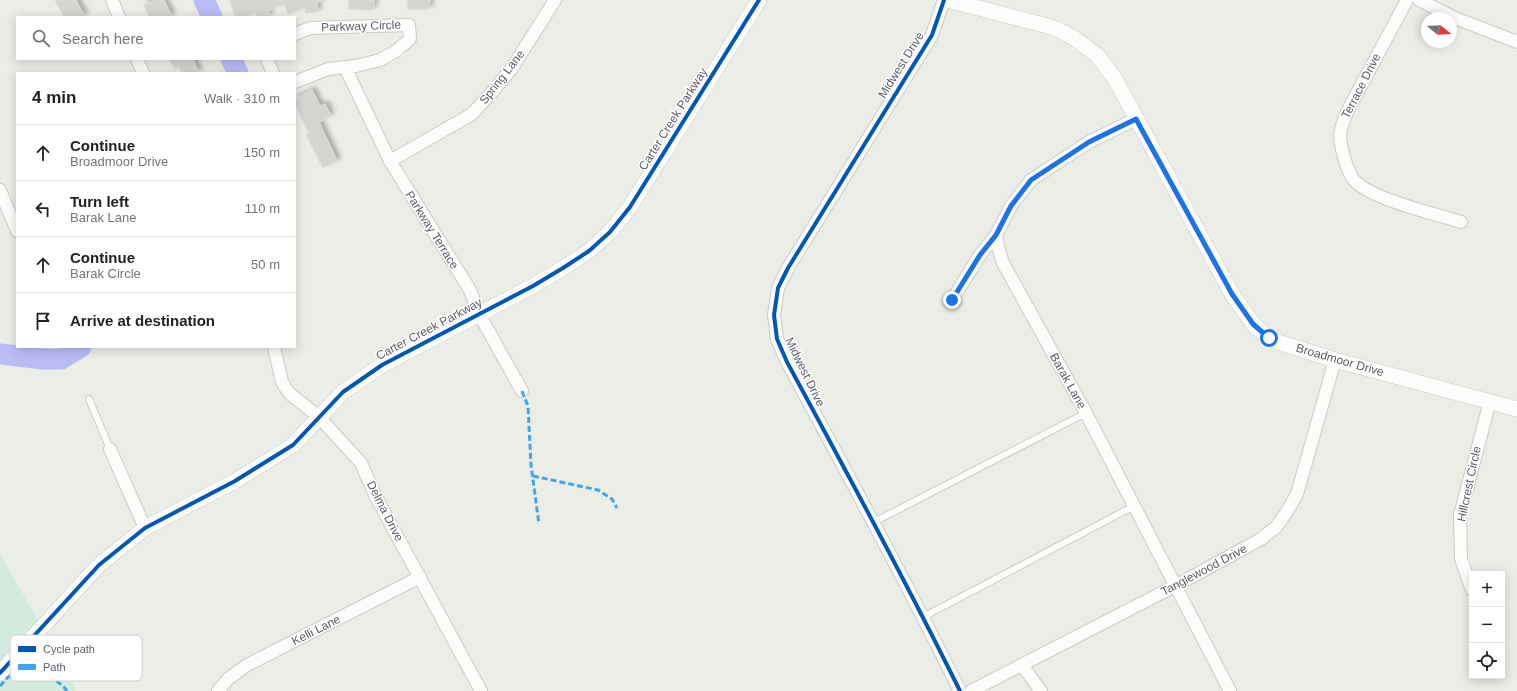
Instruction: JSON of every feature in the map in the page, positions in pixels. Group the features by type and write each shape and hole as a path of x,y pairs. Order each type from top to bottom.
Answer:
{"street":[{"path":"112,0 119,16"},
{"name":"Spring Lane","path":"390,161 472,114 494,91 512,68 555,0"},
{"name":"Carter Creek Parkway","path":"35,635 99,565 145,528 235,481 293,445 343,392 382,365 533,286 589,251 610,232 630,207 759,0"},
{"name":"Midwest Drive","path":"944,0 932,35 788,268 778,288 774,314 777,339 787,362 874,522 960,691"},
{"name":"Broadmoor Drive","path":"947,0 1048,26 1074,38 1098,56 1115,79 1232,294 1253,324 1261,331 1278,342 1335,360 1517,409"},
{"name":"Terrace Drive","path":"1407,0 1348,110 1341,126 1339,140 1345,160 1354,180 1370,192 1391,201 1461,222"},
{"path":"1419,0 1455,18 1517,42"},
{"name":"Parkway Circle","path":"296,34 310,28 408,25 410,39 396,51 380,60 345,67 328,68 296,82"},
{"path":"137,60 143,72"},
{"path":"267,60 273,72"},
{"name":"Parkway Terrace","path":"345,67 390,161 470,290 480,314 522,391"},
{"path":"952,300 980,255 996,235 1011,206 1031,180 1089,142 1136,119"},
{"path":"0,190 16,229"},
{"name":"Barak Lane","path":"996,235 1002,262 1086,414 1230,691"},
{"name":"Delma Drive","path":"274,348 282,382 290,393 319,417 361,463 375,495 481,691"},
{"name":"Tanglewood Drive","path":"971,691 1175,586 1261,539 1276,527 1297,494 1335,360"},
{"name":"Hillcrest Circle","path":"1469,582 1461,560 1460,515 1490,401"},
{"path":"110,449 145,528"},
{"name":"Kelli Lane","path":"218,691 228,679 247,665 420,577"},
{"name":"Carter Creek Parkway","path":"0,673 10,662"},
{"path":"1022,665 1041,691"}],"lane":[{"path":"89,399 110,449"},
{"path":"874,522 1086,414"},
{"path":"923,616 1134,506"}],"green space":[{"path":"0,555 47,635 10,635 10,681 71,681 76,691 0,691"}],"building":[{"path":"55,0 76,0 84,16 63,16"},
{"path":"156,0 164,0 172,16 149,16 144,5"},
{"path":"229,0 323,0 317,3 318,12 305,13 305,8 288,14 284,4 268,11 270,16 256,16 255,13 247,16 236,16"},
{"path":"349,0 374,0 373,10 348,9"},
{"path":"408,0 430,0 429,9 407,9"},
{"path":"170,60 193,60 199,72 182,72 179,67 174,69"},
{"path":"312,90 320,106 325,104 331,116 319,122 337,161 323,168 306,135 309,134 296,107 296,98"}],"waterway":[{"path":"204,0 212,16"},
{"path":"232,60 238,72"},
{"path":"0,354 43,359 61,359 79,348"}],"marked path":[{"path":"522,391 528,406 531,465 539,524"},
{"path":"533,476 598,490 612,499 617,508"},
{"path":"0,686 10,676"},
{"path":"56,681 67,691"}],"cycle path":[{"path":"35,635 99,565 145,528 235,481 293,445 343,392 382,365 533,286 589,251 610,232 630,207 759,0"},
{"path":"944,0 932,35 788,268 778,288 774,315 777,339 787,362 897,567 960,691"},
{"path":"0,673 10,662"}],"route":[{"path":"952,300 980,255 996,235 1011,206 1031,180 1089,142 1136,119 1232,294 1253,324 1269,338"}]}
